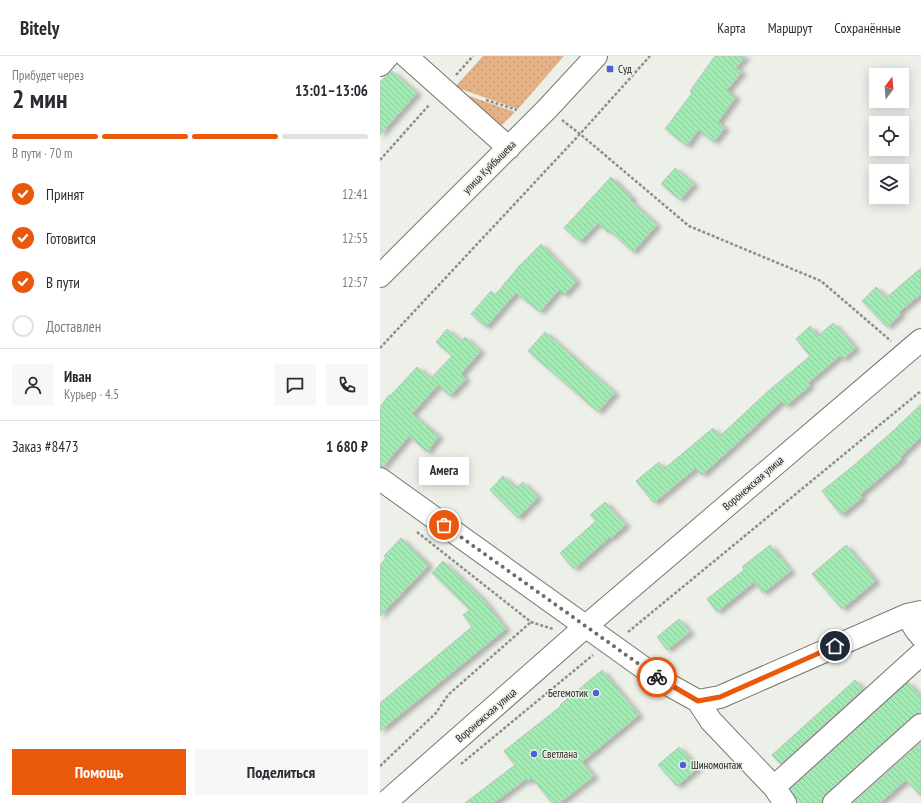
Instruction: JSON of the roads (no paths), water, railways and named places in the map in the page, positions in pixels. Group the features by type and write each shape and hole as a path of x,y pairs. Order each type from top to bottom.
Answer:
{"street":[{"path":"380,66 388,56"},
{"path":"406,56 509,148"},
{"name":"улица Куйбышева","path":"380,276 509,148 596,56"},
{"name":"Воронежская улица","path":"385,803 581,631 913,346"},
{"path":"380,479 581,631 612,645 662,681 698,701 711,721 777,797 921,654"},
{"path":"698,701 720,697 914,613 916,630 921,636"},
{"path":"834,803 921,725"}],"place":[{"name":"Суд","path":"610,69"},
{"name":"Амега","path":"444,525"},
{"name":"Бегемотик","path":"596,693"},
{"name":"Светлана","path":"534,754"},
{"name":"Шиномонтаж","path":"683,765"}]}
